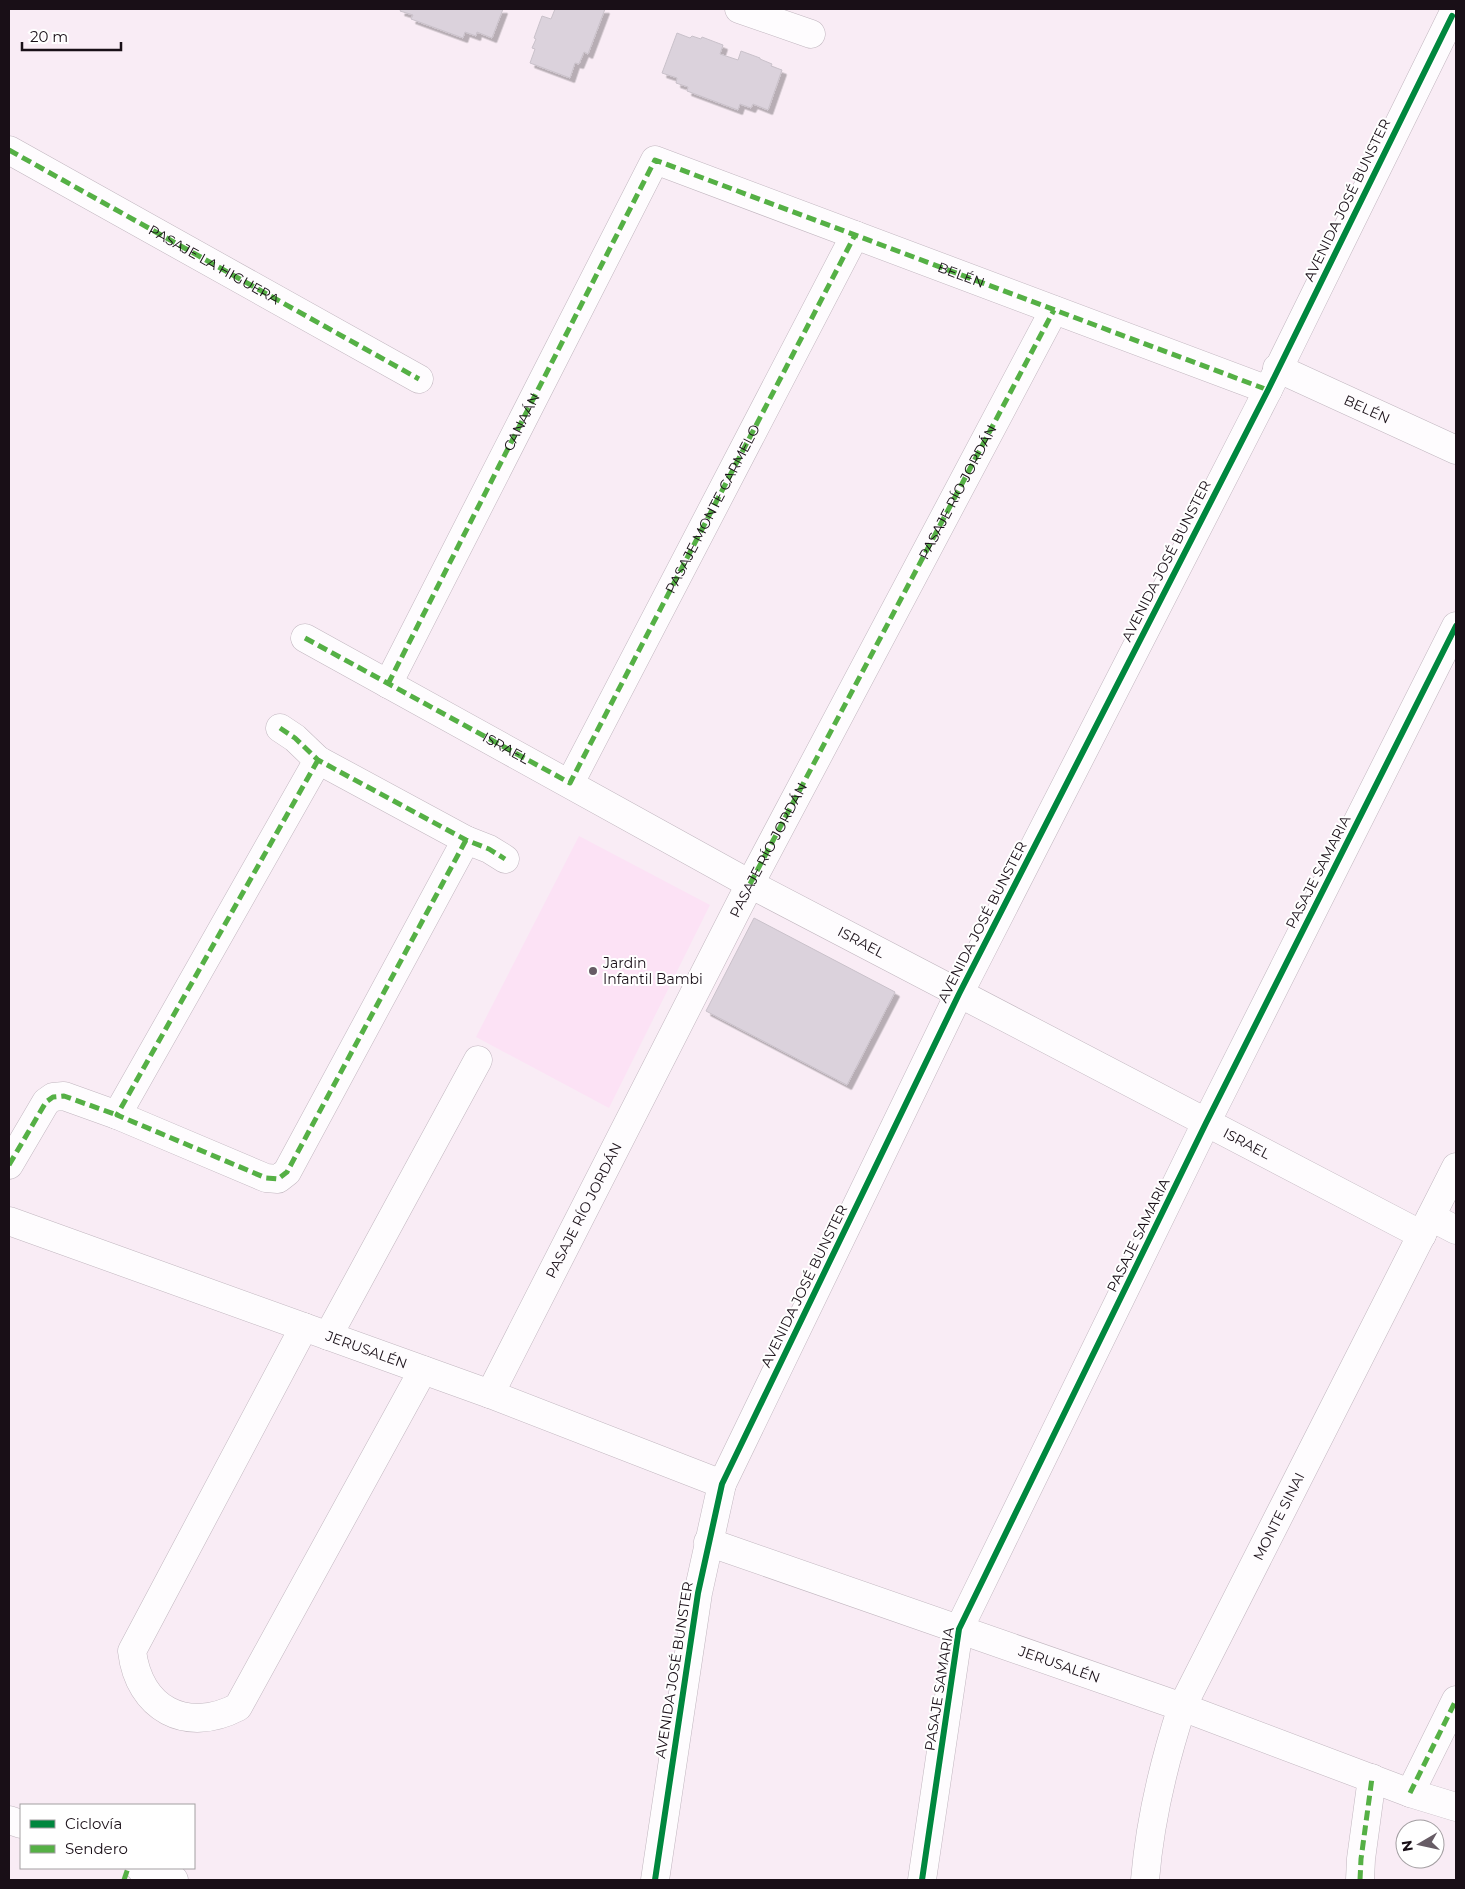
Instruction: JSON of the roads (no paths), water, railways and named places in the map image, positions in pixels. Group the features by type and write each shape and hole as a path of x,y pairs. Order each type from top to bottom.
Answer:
{"street":[{"path":"739,9 811,34"},
{"name":"AVENIDA JOSÉ BUNSTER","path":"655,1880 698,1593 722,1484 959,994 1272,379 1452,16"},
{"name":"PASAJE LA HIGUERA","path":"9,150 419,379"},
{"name":"BELÉN","path":"655,160 1054,310 1272,379 1456,450"},
{"name":"CANAÁN","path":"388,684 655,160"},
{"name":"PASAJE MONTE CARMELO","path":"570,784 856,235"},
{"name":"PASAJE RÍO JORDÁN","path":"490,1394 750,884 1054,310"},
{"name":"PASAJE SAMARIA","path":"922,1880 959,1629 1206,1123 1456,626"},
{"name":"ISRAEL","path":"305,638 750,884 1206,1123 1426,1226 1456,1230"},
{"path":"280,728 295,738 318,760 505,859"},
{"path":"116,1115 318,760"},
{"path":"9,1165 46,1102 53,1097 64,1096 116,1115 266,1178 278,1179 287,1172 466,840"},
{"path":"424,1370 238,1707 210,1718 194,1719 180,1716 160,1706 145,1691 136,1672 132,1651 316,1331 478,1060"},
{"name":"MONTE SINAI","path":"1145,1880 1155,1800 1167,1753 1182,1707 1456,1167"},
{"name":"JERUSALÉN","path":"9,1220 490,1394 722,1484"},
{"name":"JERUSALÉN","path":"708,1542 1182,1707 1410,1793 1456,1807"},
{"path":"1410,1793 1456,1700"},
{"path":"1360,1880 1372,1778"},
{"path":"143,1869 174,1880"}],"place":[{"name":"Jardin Infantil Bambi","path":"593,971"}]}
